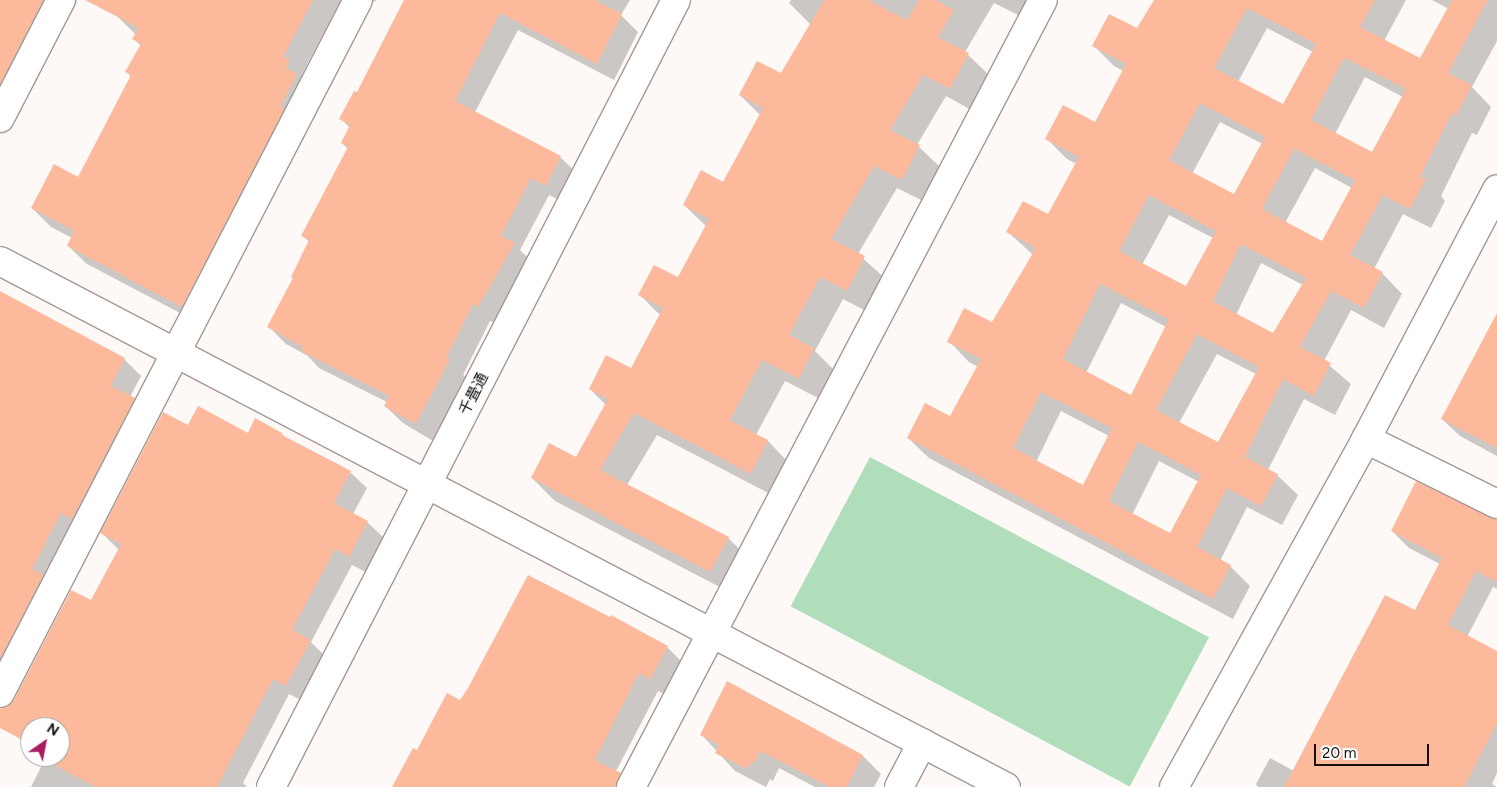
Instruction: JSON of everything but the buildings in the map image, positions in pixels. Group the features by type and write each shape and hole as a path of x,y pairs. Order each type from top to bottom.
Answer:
{"street":[{"path":"0,118 61,0"},
{"path":"0,693 358,0"},
{"name":"千畳通","path":"271,787 676,0"},
{"path":"631,787 1043,0"},
{"path":"1174,787 1366,439 1497,189"},
{"path":"0,261 1006,787"},
{"path":"1366,439 1497,504"},
{"path":"899,787 922,744"}],"green space":[{"path":"870,457 1209,637 1130,786 791,606"}]}
